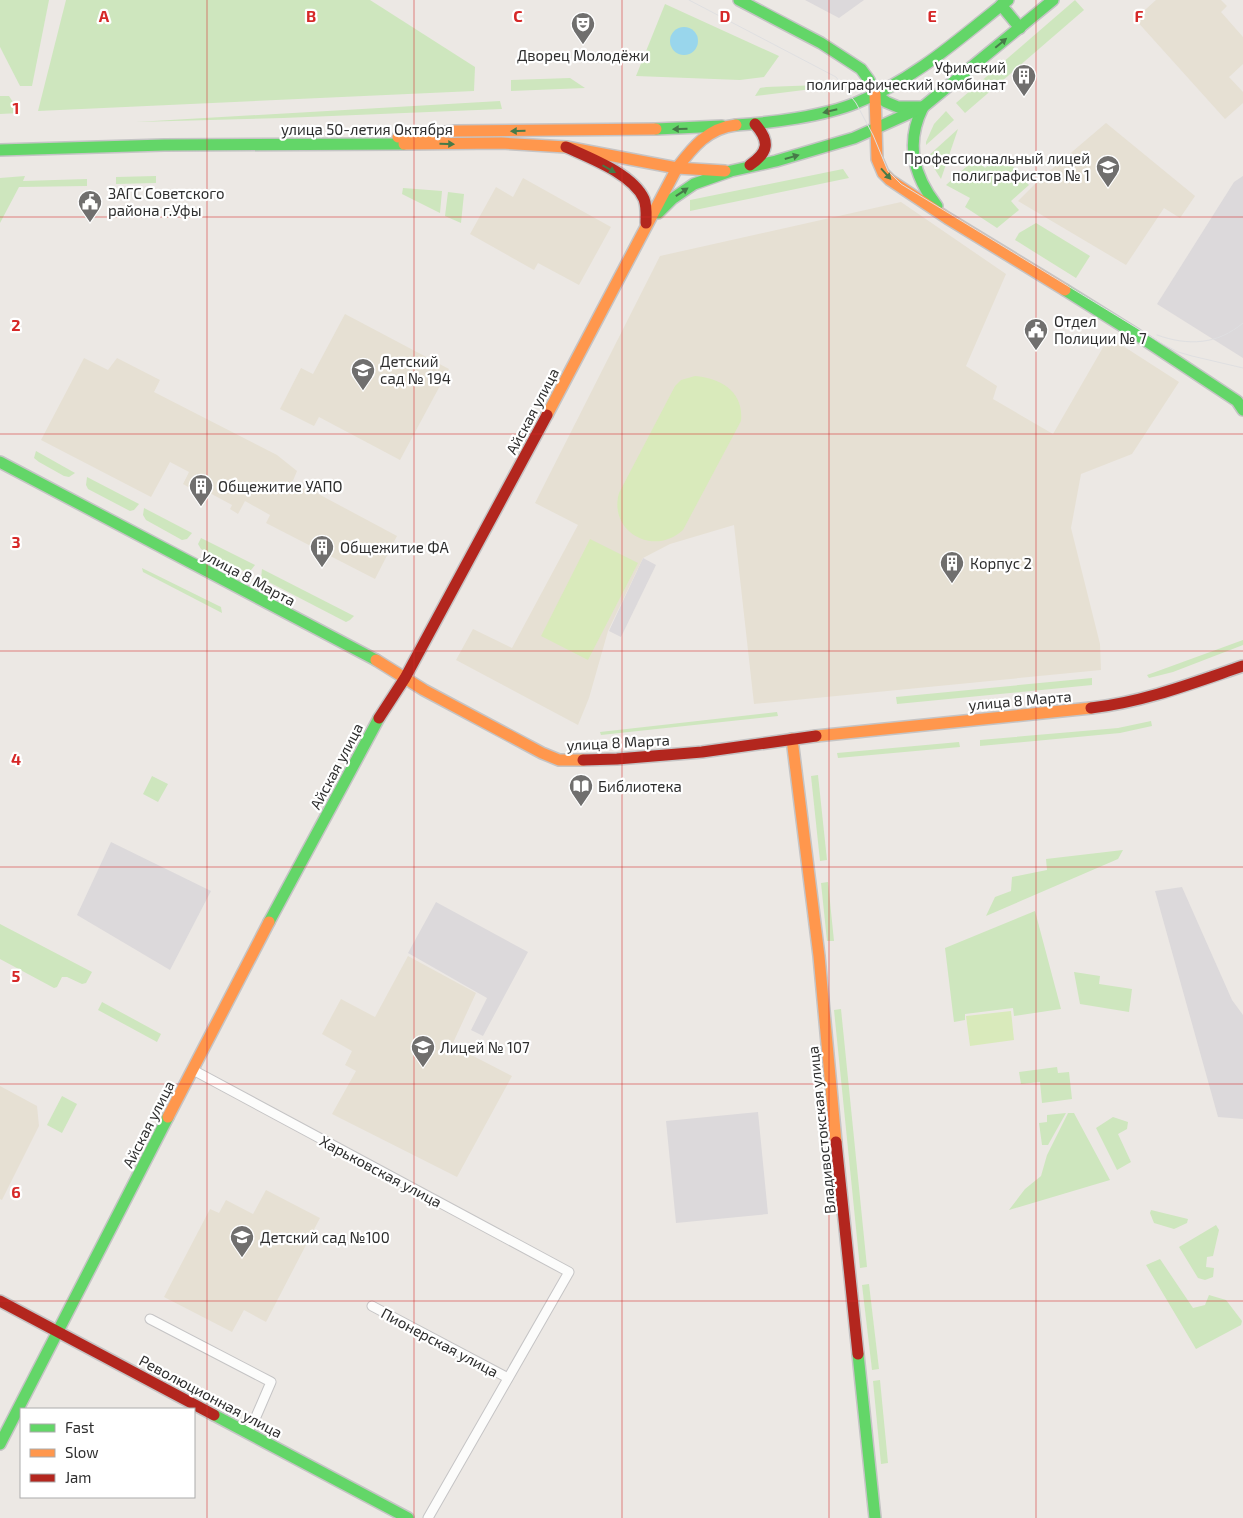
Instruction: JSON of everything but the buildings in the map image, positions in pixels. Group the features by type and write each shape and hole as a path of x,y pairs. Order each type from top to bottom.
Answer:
{"main road":[{"path":"739,0 821,43 860,69 870,80 876,94 877,159 883,173 947,218 1137,334 1238,401 1243,410"},
{"name":"улица 50-летия Октября","path":"0,150 164,145 501,143 566,147 677,168 731,171 821,148 876,129 923,107 1054,0"},
{"path":"328,143 455,131 686,129 755,124 832,111 876,94 922,68 1005,2 1020,28"},
{"path":"876,94 886,102 898,107 923,107 915,123 913,140 915,162 928,195 947,218"},
{"path":"744,169 758,161 766,147 762,130 755,124"},
{"name":"Айская улица","path":"0,1444 192,1070 352,766 388,702 405,678 537,434 646,224 677,168 693,147 713,132 729,126"},
{"path":"566,147 605,167 635,187 644,199 646,224"},
{"name":"улица 50-летия Октября","path":"646,224 667,204 694,184 731,171"},
{"name":"улица 8 Марта","path":"0,462 380,662 405,678 542,753 559,760 617,760 683,754 792,738 1110,706 1157,696 1243,666"},
{"name":"Владивостокская улица","path":"792,738 819,956 875,1518"},
{"name":"Революционная улица","path":"0,1301 408,1518"}],"street":[{"name":"Харьковская улица","path":"192,1070 570,1272 508,1378"},
{"name":"Пионерская улица","path":"372,1306 508,1378"},
{"path":"150,1319 271,1382 247,1432"},
{"path":"428,1518 508,1378"}],"shaded area":[{"path":"805,0 864,0 839,18"},
{"path":"1156,0 1221,0 1227,6 1221,12 1243,37 1243,64 1229,77 1243,92 1243,103 1225,119 1135,19"},
{"name":"Профессиональный лицей полиграфистов № 1","path":"1106,123 1195,196 1180,218 1164,208 1126,265 1018,201 1039,180"},
{"path":"1243,176 1243,358 1157,304 1234,182"},
{"path":"523,178 611,227 579,285 538,263 534,270 470,234 496,187 513,197"},
{"path":"901,202 1006,274 966,366 997,386 993,399 1053,434 1109,337 1179,382 1132,454 1081,474 1071,528 1100,644 1101,670 754,704 734,525 670,544 643,558 608,631 589,698 578,725 456,660 473,629 512,648 578,525 535,503 660,256"},
{"name":"Детский сад № 194","path":"345,314 449,369 400,460 319,417 314,426 280,409 301,368 313,374"},
{"path":"84,358 108,370 117,358 160,380 154,392 277,455 297,471 292,483 300,488 311,490 397,536 375,579 266,523 270,515 245,501 238,514 230,509 232,505 193,484 190,488 183,484 189,472 170,462 151,497 41,440"},
{"path":"643,558 656,565 621,637 609,631"},
{"path":"111,842 211,891 170,970 77,915"},
{"path":"1182,887 1232,1000 1243,1015 1243,1119 1218,1117 1155,891"},
{"path":"436,902 528,952 483,1036 471,1030 487,998 408,953"},
{"name":"Лицей № 107","path":"408,956 476,993 452,1045 512,1076 457,1177 332,1114 356,1071 345,1065 352,1051 322,1034 341,999 375,1017"},
{"path":"0,1086 37,1106 39,1126 2,1200 0,1199"},
{"path":"758,1112 768,1214 676,1223 666,1121"},
{"name":"Детский сад №100","path":"266,1190 320,1218 266,1322 244,1310 232,1332 164,1297 210,1209 219,1213 226,1200 253,1214"}],"green space":[{"path":"0,0 49,0 32,86 20,86 0,47"},
{"path":"66,0 370,0 475,67 474,91 38,111"},
{"path":"1075,0 1084,10 965,113 956,103"},
{"path":"665,4 779,56 764,77 740,80 636,76"},
{"path":"570,78 585,88 511,91 511,80"},
{"path":"819,85 812,89 755,96 760,88"},
{"path":"0,96 9,96 20,113 0,114"},
{"path":"500,101 502,109 136,122"},
{"path":"946,111 954,120 926,145 934,124"},
{"path":"958,129 941,179 927,157"},
{"path":"1002,154 1029,185 1011,201 1019,210 997,228 965,207 970,198 946,185 976,158 985,168"},
{"path":"843,169 849,178 690,211 690,200"},
{"path":"25,176 23,181 87,179 87,186 19,187 0,223 0,178"},
{"path":"156,176 156,183 116,184 116,177"},
{"path":"403,188 442,191 440,213 402,194"},
{"path":"448,192 464,194 461,223 445,216"},
{"path":"1036,223 1090,256 1076,278 1015,240 1019,233"},
{"path":"695,376 714,380 729,388 739,402 741,421 683,530 671,538 659,541 647,540 636,536 627,529 620,519 617,507 619,493 675,386 681,380"},
{"path":"36,451 75,473 69,477 64,476 39,462 34,458"},
{"path":"87,477 139,504 134,510 130,511 88,489 86,485"},
{"path":"144,508 192,533 187,539 182,540 146,520 143,515"},
{"path":"201,538 255,565 251,570 244,571 201,549 198,544"},
{"path":"590,539 638,563 588,660 541,636"},
{"path":"142,568 221,607 222,613 143,572"},
{"path":"262,569 354,616 346,622 261,578"},
{"path":"1243,640 1243,645 1173,672 1149,678 1147,675"},
{"path":"1092,678 1092,685 897,704 896,697"},
{"path":"777,712 778,716 601,735 600,732"},
{"path":"1151,721 1152,726 1120,733 980,746 980,740 1118,728"},
{"path":"959,742 960,747 838,758 837,753"},
{"path":"818,775 827,860 820,861 811,776"},
{"path":"152,776 168,784 158,802 143,794"},
{"path":"1123,850 1118,859 986,916 995,897 1011,891 1012,877 1047,870 1046,859"},
{"path":"828,882 834,941 827,941 821,883"},
{"path":"1035,911 1061,1009 1014,1016 1013,1008 965,1014 965,1020 954,1022 945,948"},
{"path":"0,924 92,972 86,983 82,984 67,977 62,977 57,987 54,988 0,959"},
{"path":"1074,972 1100,976 1099,984 1132,989 1129,1012 1080,1004"},
{"path":"102,1002 161,1034 157,1042 98,1010"},
{"path":"841,1009 867,1267 860,1268 834,1010"},
{"path":"1011,1011 1014,1040 970,1046 966,1016"},
{"path":"1057,1067 1058,1073 1069,1072 1072,1099 1042,1103 1040,1082 1021,1084 1019,1072"},
{"path":"62,1096 77,1104 62,1133 47,1125"},
{"path":"1066,1113 1048,1145 1042,1145 1039,1123 1047,1122 1047,1115"},
{"path":"1068,1113 1074,1113 1110,1180 1009,1210 1025,1189 1041,1176 1047,1155"},
{"path":"1113,1117 1128,1122 1127,1129 1118,1134 1131,1162 1117,1170 1096,1128"},
{"path":"1151,1210 1188,1219 1187,1223 1174,1229 1154,1223 1150,1213"},
{"path":"1216,1225 1219,1230 1213,1256 1207,1257 1206,1267 1214,1268 1213,1277 1205,1280 1198,1278 1179,1247"},
{"path":"1160,1259 1193,1308 1205,1305 1209,1295 1226,1300 1242,1321 1241,1325 1196,1349 1146,1265"},
{"path":"869,1284 879,1369 872,1370 862,1285"},
{"path":"880,1380 888,1463 881,1464 873,1381"}],"water":[{"path":"684,27 694,31 698,41 694,51 684,55 674,51 670,41 674,31"}],"tram line":[{"path":"689,0 836,77 856,103 873,135 888,171 901,184 1163,344 1178,352 1243,368"},
{"path":"1157,335 1180,341 1202,341 1223,336 1243,323"}],"traffic: fast":[{"path":"739,0 821,43 861,69 869,80 875,94 886,102 898,107 923,107 914,133 914,158 922,183 937,206"},
{"path":"736,125 781,121 829,112 877,94 936,57 1008,0"},
{"path":"658,213 672,199 694,184 731,171 776,161 854,138 923,107 1053,0"},
{"path":"1001,5 1020,28"},
{"path":"656,129 722,126"},
{"path":"0,150 164,145 404,144"},
{"path":"1065,290 1237,401 1243,410"},
{"path":"0,462 376,660"},
{"path":"269,922 379,718"},
{"path":"0,1444 168,1117"},
{"path":"858,1354 875,1518"},
{"path":"214,1415 408,1518"}],"traffic: slow":[{"path":"875,94 877,159 883,173 890,180 947,218 1065,290"},
{"path":"547,415 677,168 695,146 709,134 736,125"},
{"path":"398,137 455,131 656,129"},
{"path":"404,144 501,143 566,147 677,168 725,171"},
{"path":"376,660 424,690 542,753 559,760 583,760"},
{"path":"816,736 1091,708"},
{"path":"792,739 819,956 836,1142"},
{"path":"168,1117 269,922"}],"traffic: jam":[{"path":"750,165 761,156 765,146 763,136 755,124"},
{"path":"566,147 610,168 631,182 644,199 646,223"},
{"path":"379,718 405,678 547,415"},
{"path":"1091,708 1149,697 1243,666"},
{"path":"583,760 702,752 816,736"},
{"path":"836,1142 858,1354"},
{"path":"0,1301 214,1415"}],"place":[{"name":"Дворец Молодёжи","path":"583,45"},
{"name":"Уфимский полиграфический комбинат","path":"1024,97"},
{"name":"Профессиональный лицей полиграфистов № 1","path":"1108,188"},
{"name":"ЗАГС Советского района г.Уфы","path":"90,223"},
{"name":"Отдел Полиции № 7","path":"1036,351"},
{"name":"Детский сад № 194","path":"363,391"},
{"name":"Общежитие УАПО","path":"201,507"},
{"name":"Общежитие ФА","path":"322,568"},
{"name":"Корпус 2","path":"952,584"},
{"name":"Библиотека","path":"581,807"},
{"name":"Лицей № 107","path":"423,1068"},
{"name":"Детский сад №100","path":"242,1258"}]}
